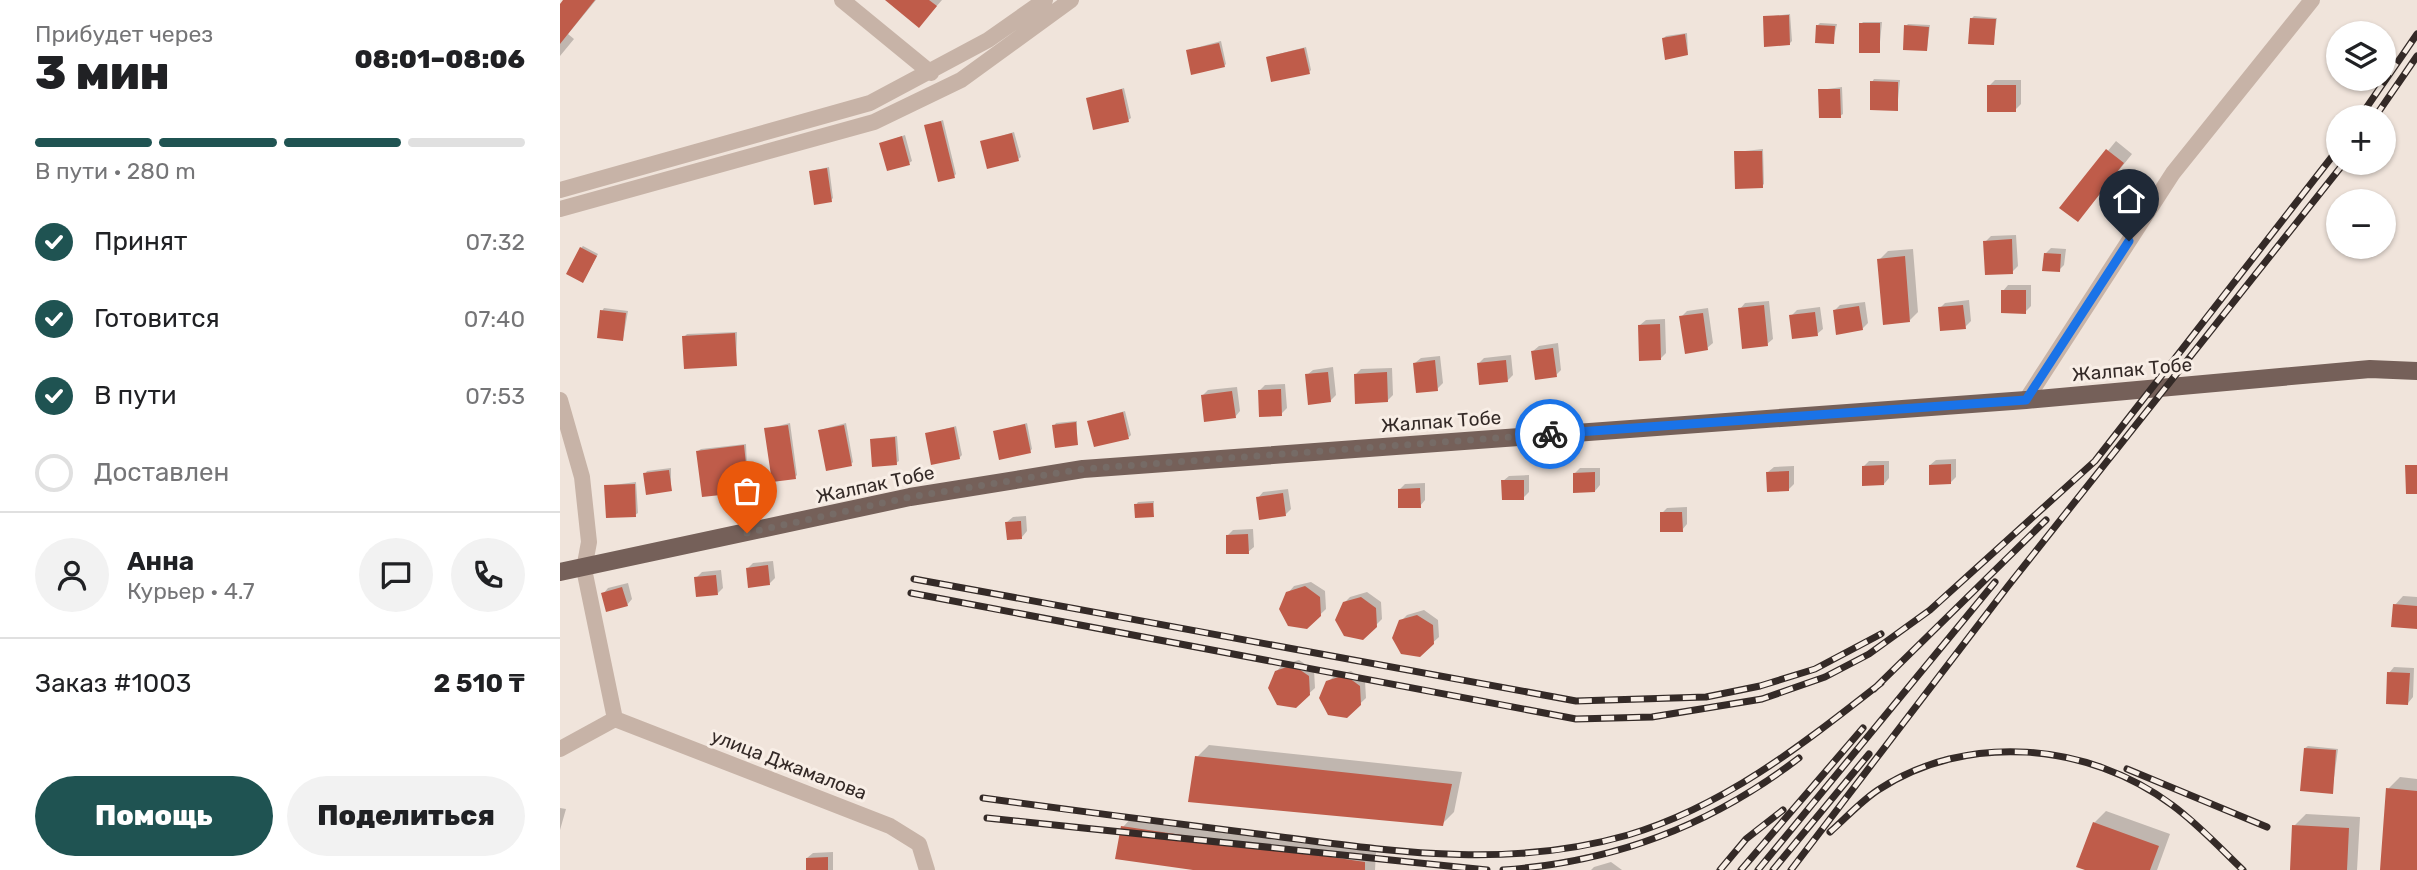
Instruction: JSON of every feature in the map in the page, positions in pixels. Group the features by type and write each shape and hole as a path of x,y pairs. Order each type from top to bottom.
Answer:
{"main road":[{"name":"Жалпак Тобе","path":"560,572 910,497 1083,469 2026,400 2370,369 2417,371"}],"street":[{"path":"842,0 931,73"},
{"path":"560,190 870,103 931,73 988,40 1045,0"},
{"path":"560,209 874,122 961,80 1071,0"},
{"path":"2026,400 2173,173 2312,0"},
{"path":"560,400 582,477 589,542 584,569 615,719 560,749"},
{"name":"улица Джамалова","path":"615,719 890,826 919,844 927,870"}],"building":[{"path":"563,0 595,0 560,44 560,4"},
{"path":"885,0 929,0 937,6 919,28"},
{"path":"1789,15 1790,45 1764,47 1763,16"},
{"path":"1970,18 1996,19 1994,45 1968,44"},
{"path":"1859,23 1880,23 1880,53 1859,53"},
{"path":"1816,25 1835,26 1834,44 1815,43"},
{"path":"1904,25 1929,27 1927,51 1903,50"},
{"path":"1685,34 1688,55 1665,60 1662,38"},
{"path":"1219,43 1225,67 1191,75 1186,50"},
{"path":"1304,48 1310,74 1271,82 1266,57"},
{"path":"1870,81 1898,82 1898,111 1870,110"},
{"path":"1987,85 2016,85 2016,112 1987,112"},
{"path":"1122,89 1129,122 1093,130 1086,98"},
{"path":"1818,89 1840,89 1841,118 1819,118"},
{"path":"941,121 955,178 938,182 924,125"},
{"path":"1012,133 1019,161 987,169 980,141"},
{"path":"902,136 910,165 887,171 879,143"},
{"path":"2106,149 2124,163 2078,222 2059,208"},
{"path":"1734,151 1762,151 1763,188 1735,189"},
{"path":"827,168 832,202 814,205 809,171"},
{"path":"2012,239 2013,274 1985,275 1983,241"},
{"path":"580,247 597,256 583,283 566,274"},
{"path":"2044,253 2061,254 2060,272 2042,271"},
{"path":"1905,256 1910,322 1883,325 1877,259"},
{"path":"2001,290 2026,290 2026,314 2001,313"},
{"path":"1764,305 1768,346 1742,349 1738,308"},
{"path":"1963,305 1966,329 1940,331 1938,307"},
{"path":"1859,306 1863,330 1836,335 1833,310"},
{"path":"600,310 626,313 623,341 597,338"},
{"path":"1815,312 1818,336 1792,339 1789,315"},
{"path":"1703,313 1708,350 1685,354 1679,316"},
{"path":"1660,324 1661,360 1639,361 1638,325"},
{"path":"735,333 737,366 684,369 682,336"},
{"path":"1553,348 1557,377 1535,380 1531,351"},
{"path":"1435,360 1438,391 1416,393 1413,363"},
{"path":"1506,360 1508,382 1479,385 1477,363"},
{"path":"1328,372 1331,402 1308,405 1305,374"},
{"path":"1387,372 1388,402 1355,404 1354,374"},
{"path":"1281,389 1282,416 1259,417 1258,390"},
{"path":"1232,391 1236,418 1204,422 1201,395"},
{"path":"1123,412 1129,439 1094,447 1087,421"},
{"path":"1076,422 1078,445 1055,448 1052,425"},
{"path":"1025,424 1031,453 999,460 993,431"},
{"path":"788,425 796,479 772,482 764,428"},
{"path":"844,425 852,466 826,471 818,430"},
{"path":"954,427 960,459 931,465 925,433"},
{"path":"895,437 897,465 872,467 870,439"},
{"path":"744,445 749,492 702,497 696,451"},
{"path":"1951,464 1951,484 1929,485 1929,465"},
{"path":"1884,465 1884,485 1862,486 1862,466"},
{"path":"2405,465 2417,465 2417,494 2406,494"},
{"path":"669,470 672,491 646,495 643,473"},
{"path":"1789,471 1789,491 1767,492 1766,472"},
{"path":"1595,472 1595,492 1573,493 1573,473"},
{"path":"1501,480 1524,480 1524,500 1502,500"},
{"path":"635,484 636,517 606,518 604,485"},
{"path":"1420,488 1421,508 1398,508 1398,489"},
{"path":"1283,493 1286,516 1259,520 1256,497"},
{"path":"1153,503 1154,517 1135,518 1134,504"},
{"path":"1660,512 1682,512 1683,532 1660,532"},
{"path":"1021,521 1022,539 1007,540 1005,522"},
{"path":"1248,534 1249,554 1226,554 1226,535"},
{"path":"768,565 770,585 748,588 746,568"},
{"path":"716,575 718,595 696,597 694,577"},
{"path":"1305,586 1320,597 1321,616 1307,629 1288,626 1279,609 1286,592"},
{"path":"622,587 628,606 606,612 601,593"},
{"path":"1361,597 1376,608 1377,627 1363,640 1344,636 1335,620 1343,602"},
{"path":"2393,604 2417,606 2417,629 2391,627"},
{"path":"1417,615 1433,625 1434,644 1420,657 1401,654 1392,638 1399,620"},
{"path":"1293,665 1309,676 1310,695 1296,708 1277,705 1268,688 1275,671"},
{"path":"2387,672 2410,673 2408,705 2386,704"},
{"path":"1345,675 1360,686 1361,705 1347,718 1328,715 1319,698 1326,681"},
{"path":"2304,748 2336,750 2333,794 2300,791"},
{"path":"1195,756 1452,784 1443,826 1188,802"},
{"path":"2386,788 2417,791 2417,870 2380,870"},
{"path":"2093,822 2159,846 2150,870 2085,870 2076,867"},
{"path":"2292,825 2349,828 2347,870 2290,870"},
{"path":"1121,826 1365,862 1365,870 1193,870 1115,859"},
{"path":"828,857 828,870 806,870 806,858"}],"railway":[{"path":"2368,105 2417,34"},
{"path":"2383,105 2417,56"},
{"path":"911,593 1576,719 1652,717 1762,699 1825,677 1869,654 1930,610 2095,461 2326,164"},
{"path":"1791,870 2008,586 2334,175"},
{"path":"1874,689 2046,520"},
{"path":"914,579 1576,701 1706,697 1760,686 1815,669 1881,634"},
{"path":"1758,870 1995,582"},
{"path":"983,798 1403,851 1493,855 1537,852 1583,846 1628,835 1697,808 1762,771 1881,683"},
{"path":"1741,870 1863,728"},
{"path":"1830,832 1871,795 1912,771 1949,759 1988,753 2026,752 2065,757 2103,768 2139,784 2182,812 2243,870"},
{"path":"1773,870 1869,754"},
{"path":"1503,870 1584,859 1659,837 1731,803 1799,758"},
{"path":"2127,769 2267,827"},
{"path":"1720,870 1746,839 1783,810"},
{"path":"987,818 1487,870"}],"way so far":[{"path":"747,533 910,497 1083,469 1550,434"}],"route":[{"path":"1550,434 2026,400 2129,241"}]}
